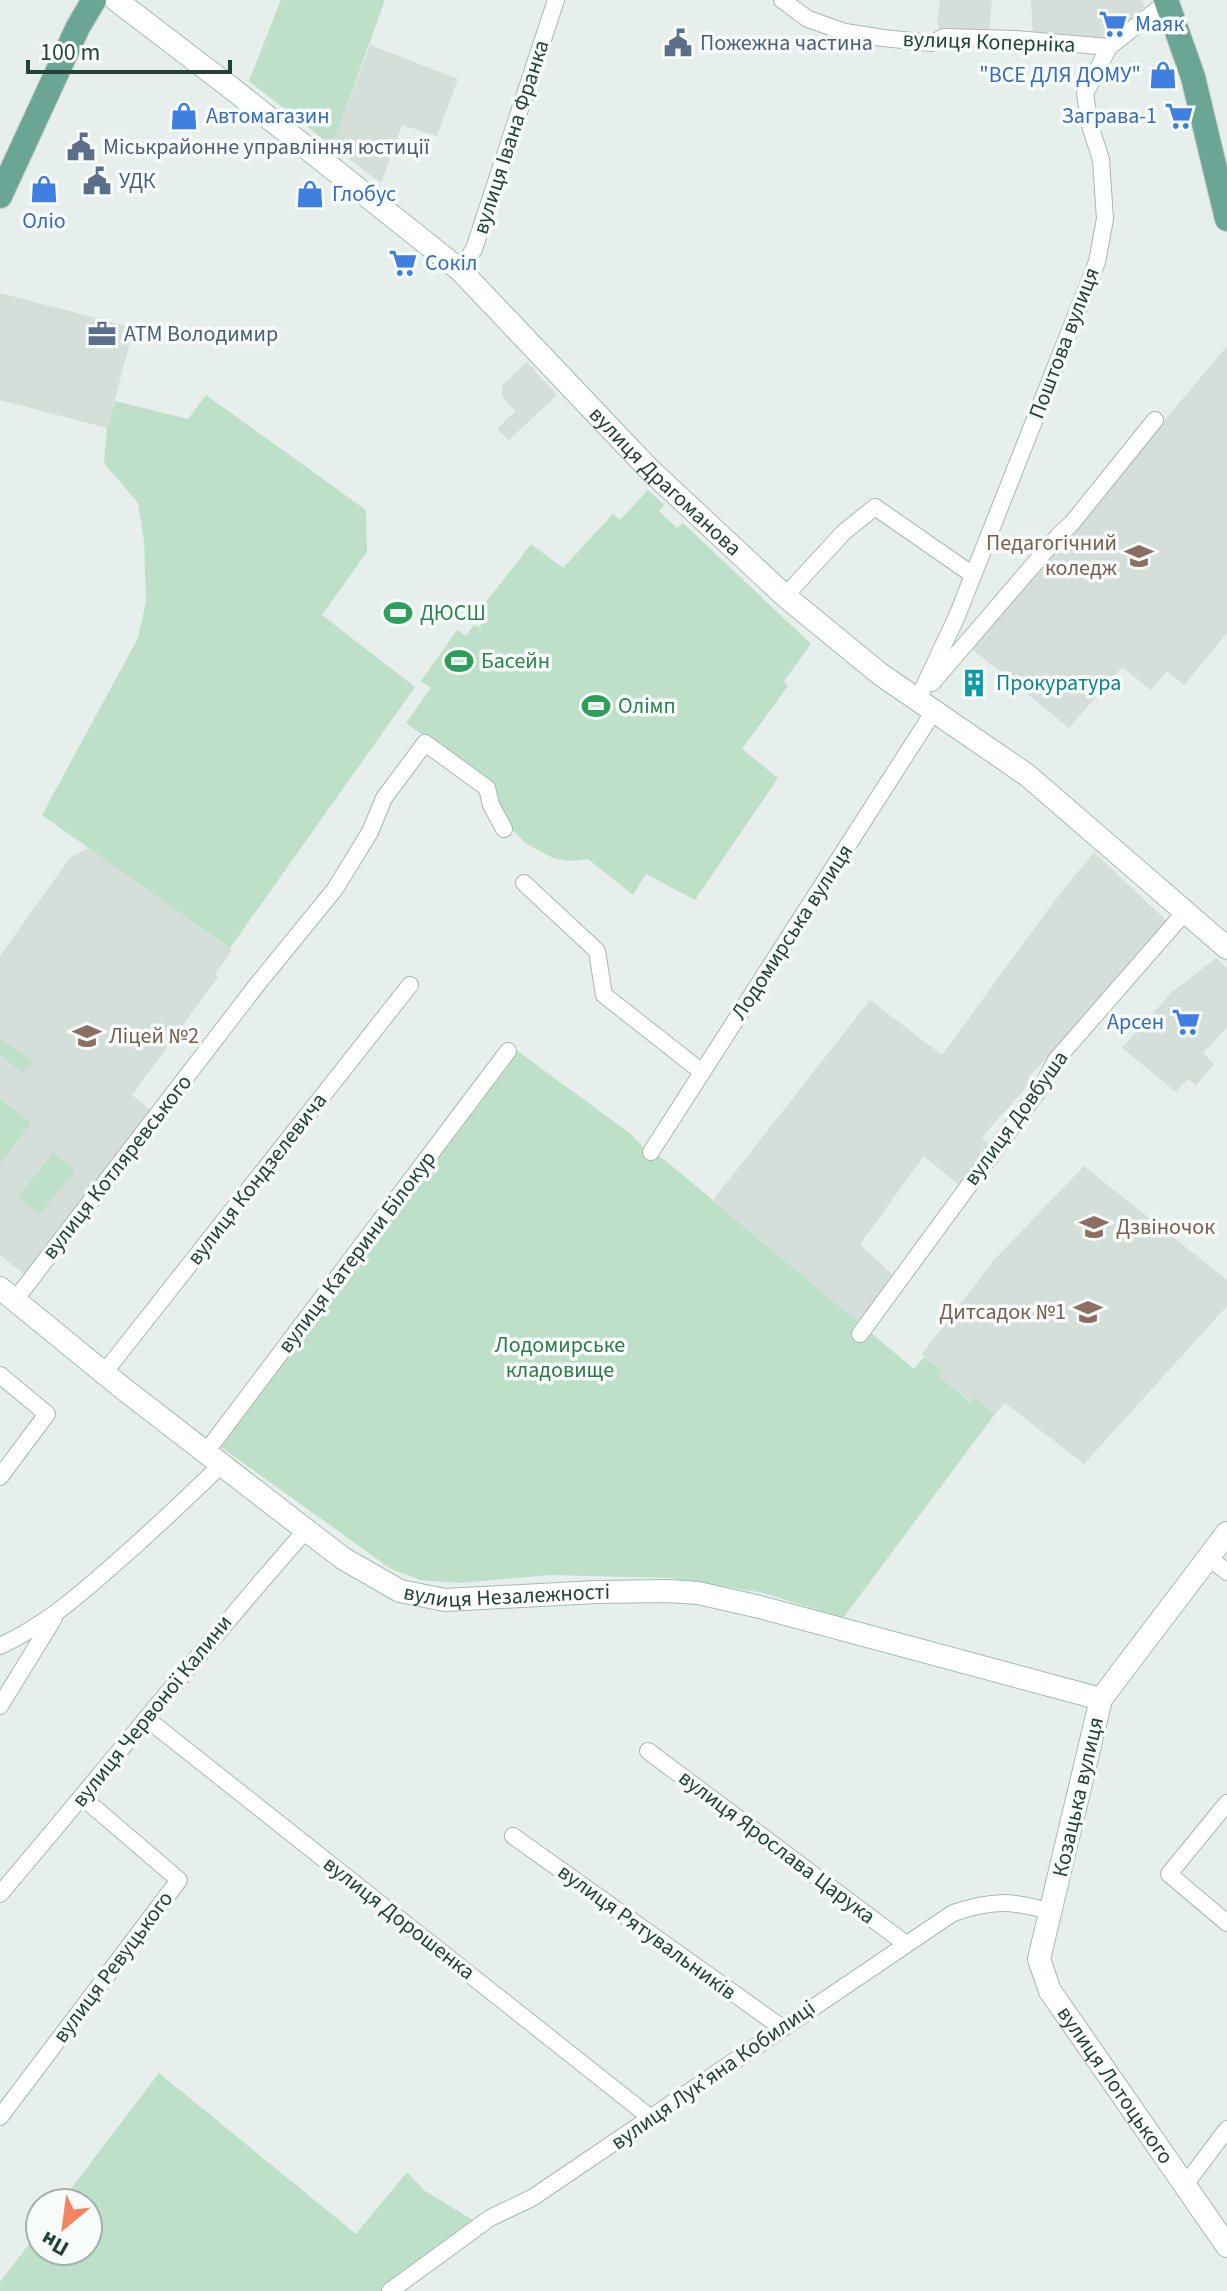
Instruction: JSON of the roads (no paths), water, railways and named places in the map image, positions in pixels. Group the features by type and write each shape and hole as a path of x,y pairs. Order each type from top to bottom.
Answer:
{"main road":[{"path":"0,196 78,27 94,0"},
{"path":"1167,1 1193,77 1215,118 1227,219"}],"street":[{"name":"вулиця Драгоманова","path":"116,0 460,270 649,469 785,596 880,674 1027,775 1227,948"},
{"name":"вулиця Івана Франка","path":"460,270 474,249 556,0"},
{"name":"вулиця Коперніка","path":"782,0 808,19 845,32 883,38 932,43 944,37 1015,39 1109,47"},
{"name":"Поштова вулиця","path":"926,705 957,616 1097,262 1105,219 1101,160 1090,125 1085,94 1109,47 1167,1"},
{"path":"926,705 1059,535 1155,420"},
{"path":"785,596 844,532 875,507 973,575"},
{"name":"Лодомирська вулиця","path":"651,1152 926,705"},
{"name":"вулиця Котляревського","path":"4,1293 335,889 370,832 384,798 425,743 487,788 491,805 504,829"},
{"path":"524,883 597,951 604,995 702,1072"},
{"name":"вулиця Довбуша","path":"860,1334 1044,1083 1056,1060 1185,912"},
{"name":"вулиця Кондзелевича","path":"104,1373 410,985"},
{"name":"вулиця Катерини Білокур","path":"56,1614 160,1524 214,1459 508,1051"},
{"name":"вулиця Незалежності","path":"4,1293 344,1559 400,1591 445,1600 611,1592 698,1593 1101,1699"},
{"path":"0,1375 47,1414 0,1477"},
{"name":"вулиця Червоної Калини","path":"0,1894 229,1617 306,1530"},
{"name":"Козацька вулиця","path":"1051,1912 1101,1699 1227,1533"},
{"path":"1208,1557 1227,1572"},
{"path":"0,1646 32,1631 56,1614"},
{"path":"0,1706 56,1614"},
{"name":"вулиця Дорошенка","path":"147,1719 651,2118"},
{"name":"вулиця Ярослава Царука","path":"648,1751 906,1944"},
{"name":"вулиця Ревуцького","path":"0,2117 179,1880 82,1797"},
{"path":"1227,1803 1169,1874 1227,1923"},
{"name":"вулиця Рятувальників","path":"513,1836 781,2027"},
{"name":"вулиця Лукʼяна Кобилиці","path":"390,2291 490,2218 532,2198 953,1913 1003,1901 1051,1912"},
{"name":"вулиця Лотоцького","path":"1051,1912 1039,1959 1050,1991 1227,2246"},
{"path":"1185,2185 1227,2129"}],"place":[{"name":"Маяк","path":"1113,24"},
{"name":"Пожежна частина","path":"678,43"},
{"name":"\"ВСЕ ДЛЯ ДОМУ\"","path":"1163,75"},
{"name":"Автомагазин","path":"184,116"},
{"name":"Заграва-1","path":"1179,116"},
{"name":"Міськрайонне управління юстиції","path":"81,147"},
{"name":"УДК","path":"97,181"},
{"name":"Оліо","path":"44,189"},
{"name":"Глобус","path":"310,194"},
{"name":"Сокіл","path":"403,263"},
{"name":"АТМ Володимир","path":"102,334"},
{"name":"Педагогічний коледж","path":"1139,556"},
{"name":"ДЮСШ","path":"398,613"},
{"name":"Басейн","path":"459,661"},
{"name":"Прокуратура","path":"974,683"},
{"name":"Олімп","path":"596,706"},
{"name":"Арсен","path":"1186,1022"},
{"name":"Ліцей №2","path":"87,1036"},
{"name":"Дзвіночок","path":"1094,1227"},
{"name":"Дитсадок №1","path":"1088,1312"}],"park label":[{"name":"Лодомирське кладовище","path":"560,1358"}]}
